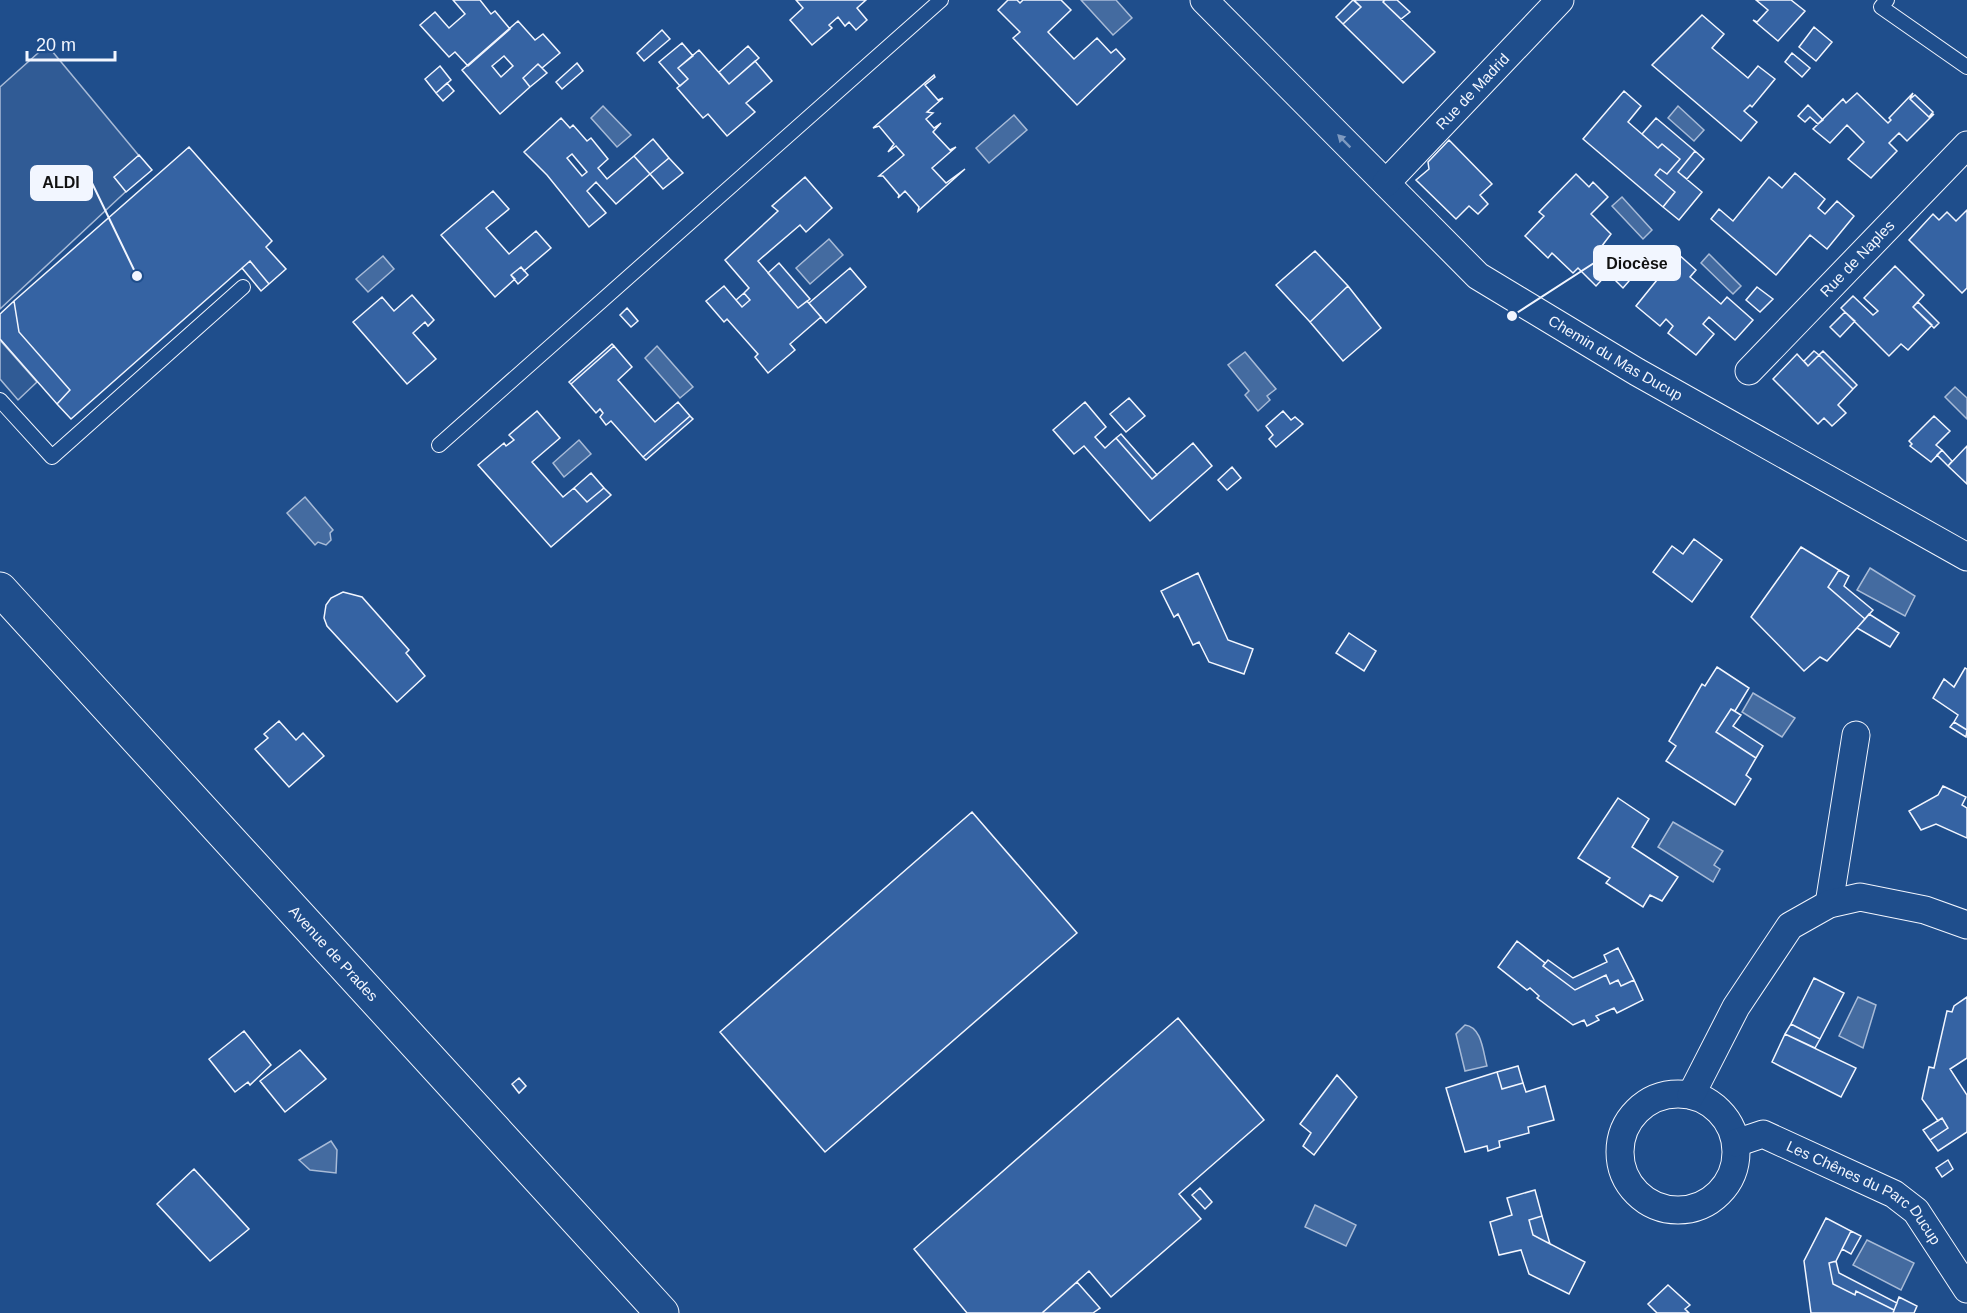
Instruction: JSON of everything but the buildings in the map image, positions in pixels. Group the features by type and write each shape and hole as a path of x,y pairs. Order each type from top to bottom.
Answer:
{"main road":[{"name":"Avenue de Prades","path":"2,591 662,1313"}],"street":[{"name":"Chemin du Mas Ducup","path":"1204,0 1478,276 1636,372 1967,557"},
{"name":"Rue de Madrid","path":"1386,183 1560,0"},
{"name":"Rue de Naples","path":"1749,371 1967,145"},
{"path":"1829,904 1856,735"},
{"path":"1690,1095 1736,1007 1790,926 1829,904 1860,897 1925,909 1967,925"},
{"path":"1671,1094 1690,1095 1707,1101 1721,1112 1736,1143 1736,1163 1729,1181 1716,1196 1700,1206 1680,1210 1661,1207 1643,1199 1630,1184 1622,1166 1620,1147 1625,1128 1636,1112 1652,1100 1671,1094"},
{"name":"Les Chênes du Parc Ducup","path":"1736,1143 1763,1134 1894,1194 1916,1212 1967,1289"}],"lane":[{"path":"439,445 941,0"},
{"path":"1887,0 1881,7 1967,68"},
{"path":"0,400 52,457 243,287"}],"shaded area":[{"path":"1081,0 1116,0 1132,18 1113,35"},
{"path":"47,45 150,169 0,309 0,87"},
{"path":"603,106 631,135 617,147 591,118"},
{"path":"1678,106 1704,130 1694,141 1668,118"},
{"path":"1014,115 1027,130 989,163 976,148"},
{"path":"1622,197 1652,230 1643,239 1612,206"},
{"path":"829,239 843,255 810,284 796,268"},
{"path":"1709,254 1741,286 1733,294 1701,263"},
{"path":"383,256 394,269 368,292 356,279"},
{"path":"0,340 37,382 18,400 0,379"},
{"path":"657,346 693,387 680,398 645,358"},
{"path":"1245,352 1276,389 1267,396 1270,400 1258,411 1245,395 1249,391 1228,365"},
{"path":"1955,387 1967,398 1967,419 1945,397"},
{"path":"579,440 591,454 564,477 553,463"},
{"path":"305,497 333,530 330,533 331,540 326,545 318,542 315,545 287,513"},
{"path":"1870,568 1915,596 1905,616 1857,590"},
{"path":"1753,693 1795,718 1782,737 1742,712"},
{"path":"1673,822 1723,851 1714,865 1720,869 1713,882 1658,847"},
{"path":"1858,997 1876,1005 1863,1048 1839,1036"},
{"path":"1465,1025 1475,1030 1478,1035 1487,1066 1465,1071 1456,1034"},
{"path":"331,1141 337,1150 336,1173 310,1170 299,1160"},
{"path":"1315,1205 1356,1225 1346,1246 1305,1227"},
{"path":"1867,1240 1914,1263 1901,1290 1853,1265"}],"place":[{"name":"ALDI","path":"137,276"},
{"name":"Diocèse","path":"1512,316"}]}
